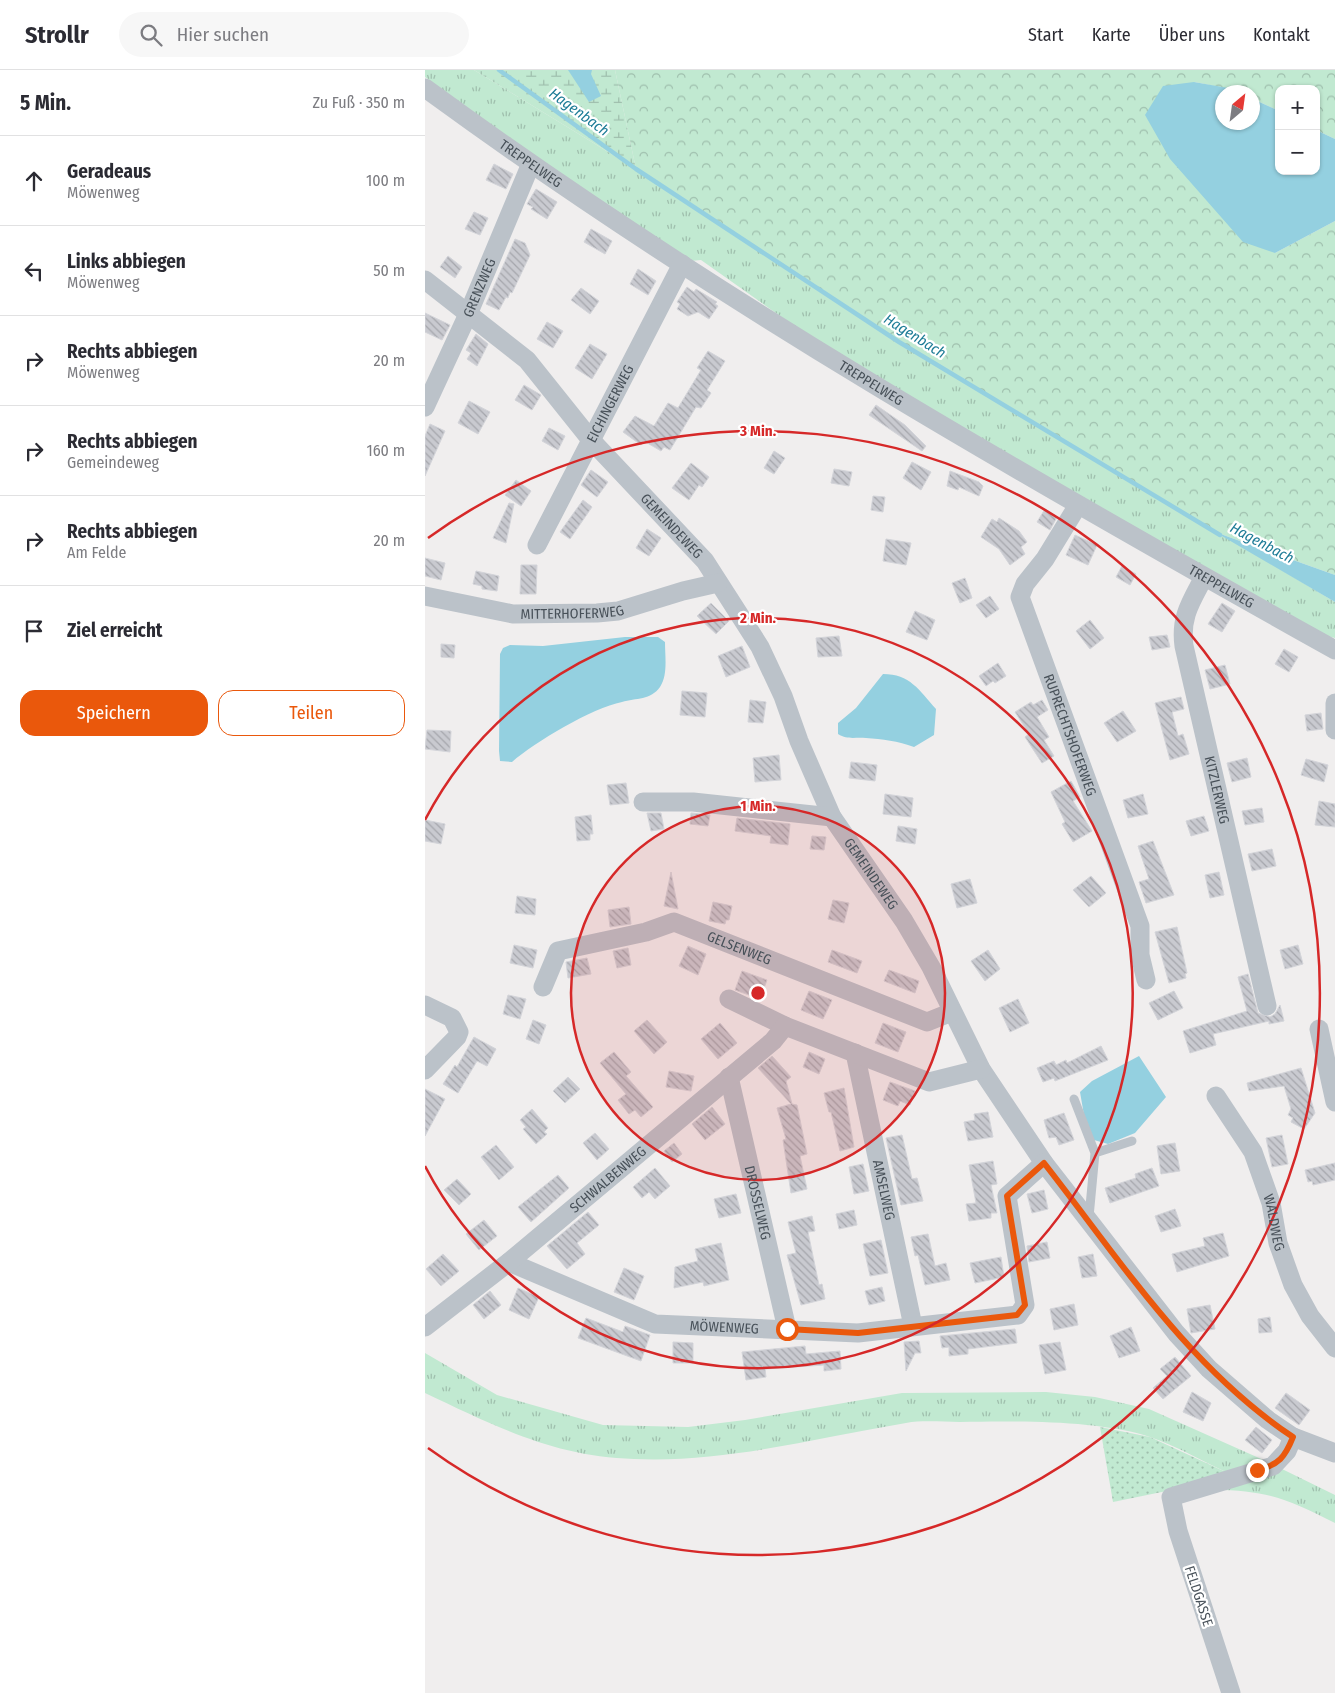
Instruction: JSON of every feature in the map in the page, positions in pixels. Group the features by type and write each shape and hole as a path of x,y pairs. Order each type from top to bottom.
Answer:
{"street":[{"name":"TREPPELWEG","path":"425,88 531,166 682,264 913,409 1078,505 1335,650"},
{"name":"GRENZWEG","path":"425,407 469,312 531,166"},
{"name":"EICHINGERWEG","path":"537,544 682,264"},
{"name":"GEMEINDEWEG","path":"425,280 469,312 527,360 591,440 705,561 760,647 783,696 799,742 832,817 904,921 931,967 981,1069 1044,1163 1176,1333 1209,1369 1268,1420 1293,1437 1335,1453"},
{"name":"RUPRECHTSHOFERWEG","path":"1078,505 1045,559 1025,584 1020,597 1140,926 1140,955 1146,980"},
{"name":"KITZLERWEG","path":"1205,577 1186,612 1182,629 1184,646 1267,1006"},
{"name":"MITTERHOFERWEG","path":"425,596 513,614 597,613 618,611 683,591 718,583"},
{"path":"1335,703 1335,730"},
{"path":"643,802 693,802 832,817"},
{"name":"GELSENWEG","path":"543,988 558,951 646,932 674,922 927,1022 952,1012"},
{"path":"729,999 785,1026 929,1082 981,1069"},
{"path":"425,1006 452,1018 459,1032 457,1037 425,1070"},
{"name":"SCHWALBENWEG","path":"425,1327 509,1262 773,1041 785,1026"},
{"path":"1319,1029 1335,1102"},
{"name":"AMSELWEG","path":"855,1053 913,1326"},
{"name":"DROSSELWEG","path":"729,1077 787,1329"},
{"name":"WALDWEG","path":"1217,1096 1253,1152 1271,1203 1279,1243 1293,1285 1310,1316 1335,1348"},
{"name":"MÖWENWEG","path":"509,1262 655,1324 858,1333 1017,1315 1025,1305 1007,1196 1044,1163"},
{"name":"FELDGASSE","path":"1231,1693 1178,1531 1171,1497 1273,1466 1287,1451 1293,1437"}],"lane":[{"path":"1074,1099 1095,1154 1089,1220"},
{"path":"1095,1154 1132,1141"}],"green space":[{"path":"425,70 474,70 636,169 899,342 1335,602 1335,638 1323,635 1052,483 800,330 701,260 690,261 551,172 425,77"},
{"path":"474,70 615,70 636,169"},
{"path":"615,70 1335,70 1335,139 1320,132 1320,85 1275,85 1275,109 1260,102 1260,85 1215,85 1215,87 1194,82 1215,130 1217,130 1275,253 1335,221 1335,575 1215,532 899,342 636,169"},
{"path":"425,1353 497,1395 603,1425 688,1427 745,1420 902,1393 1046,1392 1095,1397 1149,1409 1268,1462 1230,1474 1170,1445 1129,1431 1057,1423 926,1421 770,1448 703,1457 634,1459 605,1457 551,1446 526,1438 425,1393"},
{"path":"1100,1427 1150,1437 1230,1474 1191,1486 1113,1502"},
{"path":"1280,1468 1335,1495 1335,1523 1272,1496 1242,1491 1205,1490"}],"water":[{"path":"568,70 592,70 591,74 601,96 589,102"},
{"path":"1194,82 1215,86 1215,130 1260,130 1260,102 1275,109 1275,175 1320,175 1320,132 1335,139 1335,221 1275,253 1243,242 1170,159 1145,115 1163,86"},
{"path":"1215,532 1335,575 1335,602"},
{"path":"625,637 658,637 665,642 664,677 663,682 656,691 643,698 610,705 595,711 549,736 512,762 500,761 500,654 503,648 510,645 543,646"},
{"path":"883,674 907,680 936,709 934,735 914,747 890,741 848,738 838,734 838,723 856,708"},
{"path":"1139,1056 1166,1097 1135,1133 1108,1144 1094,1140 1085,1121 1080,1092 1092,1081"}],"building":[{"path":"494,164 513,174 506,189 486,180"},
{"path":"536,189 557,202 547,219 531,209 533,207 527,204"},
{"path":"474,212 488,218 480,235 465,229"},
{"path":"591,229 612,241 605,254 584,242"},
{"path":"515,239 525,243 530,255 512,293 510,292 508,298 506,297 499,310 486,304"},
{"path":"448,256 462,267 455,278 440,267"},
{"path":"638,269 656,281 648,295 630,284"},
{"path":"687,287 694,292 696,289 717,302 715,304 718,306 709,319 698,312 688,316 677,309 680,304 677,302"},
{"path":"581,288 599,301 590,314 571,300"},
{"path":"425,313 450,325 442,340 425,332"},
{"path":"547,322 563,331 553,348 537,339"},
{"path":"476,334 488,344 477,366 467,359 471,353 466,350"},
{"path":"590,344 607,354 592,379 575,368"},
{"path":"708,351 725,361 707,390 711,393 701,408 696,407 670,450 664,447 661,451 644,441 641,445 623,432 635,416 654,426 668,403 678,408 701,370 697,368"},
{"path":"524,385 541,395 532,410 515,400"},
{"path":"469,401 490,412 478,434 458,423"},
{"path":"876,405 905,425 926,446 922,451 869,415"},
{"path":"430,424 445,431 425,476 425,436"},
{"path":"549,428 565,436 558,450 542,441"},
{"path":"774,451 785,458 774,474 764,468"},
{"path":"912,462 931,472 921,490 903,478"},
{"path":"691,463 709,477 702,487 699,485 689,500 672,488"},
{"path":"834,469 852,472 849,486 831,483"},
{"path":"591,470 608,482 597,497 581,485"},
{"path":"950,471 979,482 983,486 979,496 959,487 958,490 947,486"},
{"path":"516,480 531,491 521,506 505,495"},
{"path":"873,496 885,497 883,512 871,510"},
{"path":"583,500 592,507 570,539 560,532"},
{"path":"509,503 514,504 506,543 493,538"},
{"path":"1045,509 1057,517 1050,530 1037,522"},
{"path":"999,518 1019,531 1027,542 1021,547 1025,554 1010,565 999,549 981,537 992,519 997,522"},
{"path":"647,529 661,538 649,556 636,548"},
{"path":"1075,535 1097,545 1088,565 1066,555"},
{"path":"886,539 911,543 906,565 883,561"},
{"path":"425,558 445,563 441,580 425,576"},
{"path":"521,565 537,565 536,594 520,594"},
{"path":"1122,566 1136,574 1130,585 1116,577"},
{"path":"476,571 499,576 497,591 482,589 482,586 473,584"},
{"path":"965,578 972,598 960,603 952,583"},
{"path":"990,596 999,609 986,618 976,605"},
{"path":"711,603 729,621 716,634 697,616"},
{"path":"1222,603 1235,611 1222,632 1208,624"},
{"path":"915,611 935,620 927,640 906,632"},
{"path":"1090,620 1104,638 1090,649 1076,631"},
{"path":"1167,635 1170,647 1152,650 1149,637"},
{"path":"839,636 842,656 818,657 816,638"},
{"path":"441,644 455,645 454,658 441,657"},
{"path":"742,646 750,667 726,677 718,656"},
{"path":"1284,649 1298,657 1289,672 1275,664"},
{"path":"998,663 1006,676 986,686 979,676"},
{"path":"1225,665 1230,684 1210,689 1205,670"},
{"path":"682,691 707,693 705,717 680,715"},
{"path":"1181,697 1184,709 1172,712 1178,736 1183,734 1189,754 1170,760 1155,703"},
{"path":"750,700 766,702 763,723 748,722"},
{"path":"1042,700 1048,710 1037,717 1049,737 1044,740 1054,756 1042,763 1025,737 1029,734 1015,712 1031,702 1033,705"},
{"path":"1123,711 1136,731 1117,742 1104,723"},
{"path":"1321,713 1323,729 1307,731 1305,715"},
{"path":"427,730 451,731 450,752 425,749"},
{"path":"779,755 781,780 755,782 753,758"},
{"path":"1247,758 1251,777 1232,782 1227,763"},
{"path":"1306,759 1328,765 1324,782 1301,775"},
{"path":"851,762 877,765 875,781 849,778"},
{"path":"1071,781 1080,797 1073,801 1092,831 1073,842 1062,824 1065,822 1051,792"},
{"path":"626,783 629,803 610,805 607,785"},
{"path":"885,794 913,798 911,817 883,814"},
{"path":"1143,794 1148,814 1128,818 1123,800"},
{"path":"1319,801 1335,804 1335,827 1315,825"},
{"path":"1262,808 1264,822 1245,825 1242,811"},
{"path":"647,813 661,813 664,829 651,831"},
{"path":"691,813 710,815 708,826 690,824"},
{"path":"591,815 593,834 590,834 590,840 577,841 575,817"},
{"path":"1204,816 1209,831 1191,836 1186,821"},
{"path":"737,818 790,824 788,845 770,843 771,836 735,831"},
{"path":"425,820 445,824 441,844 425,841"},
{"path":"898,826 917,829 915,844 896,841"},
{"path":"812,836 826,837 824,850 810,849"},
{"path":"1153,841 1174,895 1146,903 1139,882 1149,879 1138,846"},
{"path":"1272,849 1276,866 1252,871 1248,854"},
{"path":"671,872 678,909 664,906"},
{"path":"1219,872 1224,895 1210,898 1205,875"},
{"path":"1091,876 1106,893 1089,907 1073,890"},
{"path":"970,879 977,903 957,908 951,884"},
{"path":"517,896 536,899 535,915 515,913"},
{"path":"833,900 849,903 844,923 828,919"},
{"path":"713,902 732,906 729,920 726,920 725,924 709,921"},
{"path":"629,907 631,924 610,927 608,910"},
{"path":"1177,927 1187,973 1185,974 1186,978 1169,983 1155,932"},
{"path":"514,945 537,950 533,968 510,963"},
{"path":"1298,945 1303,964 1285,969 1280,950"},
{"path":"688,946 706,954 698,975 679,966"},
{"path":"628,948 631,965 617,968 613,951"},
{"path":"832,950 862,961 857,973 828,962"},
{"path":"988,950 1000,969 985,981 971,961"},
{"path":"587,958 591,974 568,978 566,962"},
{"path":"889,970 919,981 915,993 884,981"},
{"path":"742,971 767,980 760,999 735,990"},
{"path":"1248,974 1258,1013 1270,1017 1275,1014 1280,1005 1284,1021 1269,1024 1269,1021 1213,1034 1216,1045 1190,1053 1183,1031 1247,1011 1238,977"},
{"path":"809,991 832,1000 823,1019 801,1010"},
{"path":"1174,991 1183,1008 1158,1020 1149,1003"},
{"path":"508,995 526,999 520,1019 503,1014"},
{"path":"1018,999 1029,1023 1010,1032 999,1008"},
{"path":"533,1020 546,1025 539,1044 526,1039"},
{"path":"647,1020 667,1042 654,1054 634,1031"},
{"path":"720,1023 737,1043 718,1059 701,1039"},
{"path":"883,1023 906,1032 898,1052 875,1043"},
{"path":"474,1037 496,1049 487,1066 477,1061 458,1093 443,1084 455,1065 457,1067"},
{"path":"1101,1046 1108,1060 1055,1081 1054,1078 1043,1082 1037,1068 1054,1061 1056,1065 1066,1060 1067,1063"},
{"path":"614,1052 631,1072 626,1076 653,1107 641,1117 635,1110 629,1114 618,1100 626,1094 600,1063"},
{"path":"809,1052 825,1059 819,1074 803,1067"},
{"path":"772,1056 791,1077 786,1081 792,1104 797,1105 807,1154 800,1156 807,1189 791,1193 783,1140 786,1139 777,1108 791,1104 758,1068"},
{"path":"1301,1068 1315,1113 1304,1129 1291,1122 1293,1118 1288,1115 1291,1109 1284,1086 1249,1091 1247,1083"},
{"path":"669,1071 694,1076 691,1091 666,1087"},
{"path":"568,1077 580,1089 565,1103 553,1091"},
{"path":"890,1082 915,1091 910,1105 900,1101 898,1106 883,1100"},
{"path":"844,1088 854,1147 840,1151 831,1112 829,1112 824,1093"},
{"path":"425,1089 445,1099 425,1136"},
{"path":"712,1107 725,1124 705,1140 692,1124"},
{"path":"532,1109 548,1128 544,1132 547,1134 536,1144 523,1129 526,1127 520,1120"},
{"path":"988,1112 993,1137 968,1141 964,1122 975,1120 974,1114"},
{"path":"1064,1113 1074,1140 1059,1145 1056,1137 1049,1138 1044,1120"},
{"path":"595,1133 609,1149 597,1160 583,1143"},
{"path":"902,1135 912,1179 917,1178 923,1201 901,1205 886,1138"},
{"path":"1282,1135 1288,1164 1272,1167 1266,1138"},
{"path":"674,1143 682,1154 672,1162 664,1151"},
{"path":"1175,1143 1180,1171 1161,1174 1157,1146"},
{"path":"496,1145 514,1167 499,1180 481,1157"},
{"path":"993,1161 997,1184 991,1185 997,1213 991,1213 991,1218 969,1221 966,1204 976,1203 969,1165"},
{"path":"1335,1163 1335,1180 1313,1185 1312,1181 1308,1182 1305,1170"},
{"path":"863,1164 869,1191 854,1194 849,1167"},
{"path":"655,1168 670,1186 655,1199 649,1192 642,1198 633,1187"},
{"path":"1152,1168 1159,1186 1110,1203 1105,1188 1136,1178 1135,1174"},
{"path":"558,1175 569,1188 531,1222 518,1207"},
{"path":"457,1179 471,1194 459,1205 444,1190"},
{"path":"1044,1190 1048,1209 1032,1213 1027,1194"},
{"path":"736,1194 741,1213 719,1218 714,1199"},
{"path":"1175,1209 1181,1226 1161,1232 1155,1216"},
{"path":"854,1210 857,1225 839,1229 836,1214"},
{"path":"588,1212 599,1225 577,1243 585,1254 567,1269 547,1246"},
{"path":"812,1216 815,1231 808,1232 819,1285 822,1284 825,1299 801,1305 787,1255 796,1253 788,1222"},
{"path":"484,1220 497,1236 479,1250 466,1234"},
{"path":"1223,1233 1229,1256 1177,1272 1172,1254 1205,1246 1203,1238"},
{"path":"928,1234 935,1266 946,1263 950,1280 925,1285 918,1255 915,1256 911,1237"},
{"path":"881,1240 888,1273 870,1276 863,1244"},
{"path":"1047,1242 1050,1258 1029,1262 1027,1246"},
{"path":"721,1243 729,1280 704,1286 703,1282 674,1288 675,1267 698,1261 695,1249"},
{"path":"443,1254 459,1271 441,1286 426,1269"},
{"path":"1093,1254 1097,1276 1082,1278 1078,1257"},
{"path":"1001,1257 1004,1277 975,1283 970,1263"},
{"path":"624,1268 644,1276 634,1300 614,1292"},
{"path":"882,1287 885,1301 869,1305 865,1291"},
{"path":"518,1288 539,1297 529,1319 509,1310"},
{"path":"490,1291 501,1305 484,1319 473,1305"},
{"path":"1074,1304 1078,1325 1054,1330 1050,1309"},
{"path":"1210,1305 1215,1329 1191,1333 1187,1309"},
{"path":"1270,1317 1272,1332 1259,1333 1258,1319"},
{"path":"586,1318 623,1332 625,1326 650,1335 641,1361 578,1338"},
{"path":"1131,1327 1140,1351 1119,1358 1110,1336"},
{"path":"1015,1329 1017,1343 968,1349 968,1354 949,1356 949,1347 942,1348 940,1336"},
{"path":"919,1341 921,1353 915,1353 906,1371 904,1342"},
{"path":"673,1342 693,1343 693,1363 673,1363"},
{"path":"1060,1342 1066,1370 1045,1374 1039,1345"},
{"path":"805,1346 806,1354 840,1351 841,1369 824,1371 824,1365 765,1369 766,1377 746,1380 742,1352"},
{"path":"1175,1357 1191,1376 1163,1399 1153,1388 1167,1376 1160,1369"},
{"path":"1192,1392 1211,1403 1203,1421 1183,1412"},
{"path":"1286,1393 1310,1410 1299,1425 1275,1408"},
{"path":"1256,1427 1272,1440 1262,1453 1245,1440"}],"waterway":[{"name":"Hagenbach","path":"499,70 636,169 899,342 1220,535"}],"route":[{"path":"787,1329 858,1333 1017,1315 1025,1305 1007,1196 1044,1163 1176,1333 1209,1369 1268,1420 1293,1437 1287,1451 1273,1466 1257,1470"}]}
